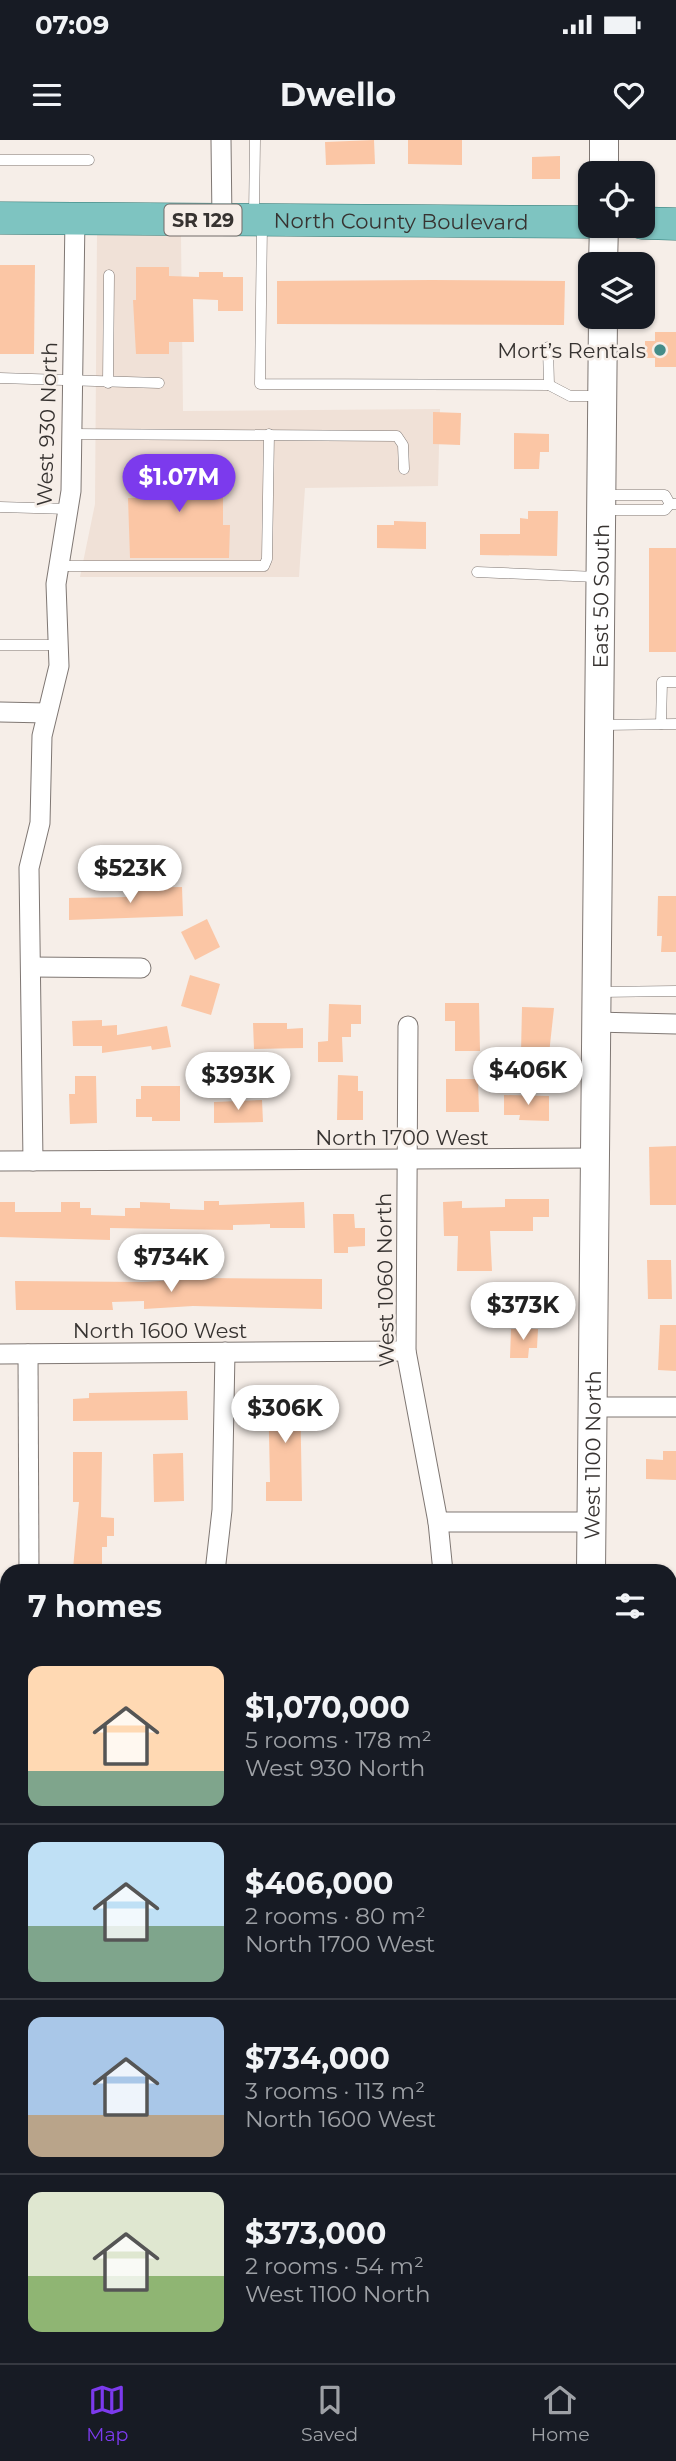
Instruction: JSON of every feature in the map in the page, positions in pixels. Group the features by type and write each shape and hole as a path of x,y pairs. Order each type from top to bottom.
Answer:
{"main road":[{"path":"604,140 604,161"},
{"name":"North County Boulevard","path":"0,218 578,222"},
{"path":"655,223 676,224"},
{"name":"East 50 South","path":"597,875 603,329"},
{"name":"West 1100 North","path":"591,1564 597,875"}],"street":[{"path":"221,140 222,220"},
{"name":"West 930 North","path":"33,1161 29,869 40,823 42,736 59,666 58,566 69,509 75,218"},
{"path":"0,712 47,713"},
{"path":"31,967 141,968"},
{"path":"595,1022 676,1024"},
{"name":"West 1060 North","path":"408,1026 406,1351 438,1522 442,1564"},
{"name":"North 1700 West","path":"0,1161 593,1158"},
{"name":"North 1600 West","path":"0,1354 406,1351"},
{"path":"216,1564 222,1510 225,1352"},
{"path":"28,1354 29,1564"},
{"path":"593,1407 676,1407"},
{"path":"438,1522 591,1522"}],"lane":[{"path":"255,140 260,384 549,384 570,396 603,396"},
{"path":"0,160 89,160"},
{"path":"108,383 109,275"},
{"path":"548,347 549,384"},
{"path":"0,378 159,383"},
{"path":"71,434 397,436 403,445 404,469"},
{"path":"58,566 264,566 267,559 269,435"},
{"path":"602,502 665,495 673,504"},
{"path":"0,508 69,509"},
{"path":"477,572 601,577"},
{"path":"0,645 58,645"},
{"path":"661,724 662,682 676,682"},
{"path":"598,725 676,724"},
{"path":"595,992 676,991"}],"shaded area":[{"path":"97,234 181,236 183,411 440,409 438,486 305,488 299,577 80,577 95,504"}],"building":[{"path":"374,140 375,164 326,165 325,142"},
{"path":"408,140 462,140 462,165 408,164"},
{"path":"560,156 560,179 532,179 532,157"},
{"path":"0,265 35,265 34,354 0,354"},
{"path":"136,267 169,267 169,276 199,277 199,272 223,272 223,277 243,277 243,311 218,311 218,300 193,299 194,342 169,342 169,354 136,354 133,300 136,300"},
{"path":"277,281 565,281 564,325 277,324"},
{"path":"655,332 676,332 676,367 655,367 655,358 645,358 645,341 655,341"},
{"path":"433,412 461,413 460,445 433,444"},
{"path":"514,433 549,434 549,452 540,452 539,469 514,469"},
{"path":"186,466 223,466 223,525 230,525 229,558 130,558 128,498 137,498 137,469 186,470"},
{"path":"528,511 558,511 557,556 480,555 480,534 520,534 520,518 528,519"},
{"path":"394,521 426,522 426,549 377,548 377,525 394,525"},
{"path":"649,548 676,548 676,652 649,652"},
{"path":"182,887 183,916 69,920 69,898 131,897 131,888"},
{"path":"658,896 676,896 676,952 661,952 662,936 657,936"},
{"path":"207,919 220,947 195,960 181,932"},
{"path":"190,975 220,984 211,1015 181,1006"},
{"path":"445,1003 479,1003 480,1051 455,1051 455,1021 445,1021"},
{"path":"329,1004 361,1005 361,1024 351,1024 351,1037 342,1037 343,1062 318,1062 318,1042 328,1041"},
{"path":"522,1007 554,1008 549,1054 521,1053"},
{"path":"102,1020 102,1026 117,1025 117,1035 167,1026 171,1047 152,1050 151,1046 102,1053 102,1046 73,1046 72,1021"},
{"path":"253,1023 287,1023 287,1029 303,1028 303,1048 254,1049"},
{"path":"338,1075 358,1076 358,1091 363,1091 363,1120 337,1120"},
{"path":"75,1076 96,1076 97,1123 70,1124 69,1094 75,1094"},
{"path":"446,1079 478,1079 479,1112 446,1112"},
{"path":"141,1086 180,1086 180,1121 152,1121 152,1117 136,1117 136,1099 141,1099"},
{"path":"504,1095 549,1096 549,1121 519,1120 520,1115 504,1115"},
{"path":"262,1100 263,1122 214,1123 214,1102"},
{"path":"676,1146 676,1205 650,1205 649,1147"},
{"path":"505,1199 549,1199 549,1217 533,1217 533,1231 490,1231 492,1271 457,1271 458,1236 444,1236 443,1202 462,1201 462,1208 505,1207"},
{"path":"204,1201 219,1201 219,1205 304,1202 305,1228 270,1228 270,1224 233,1225 233,1230 110,1228 110,1240 0,1237 0,1202 15,1202 15,1212 61,1212 61,1202 80,1202 80,1208 91,1208 91,1215 125,1216 125,1208 140,1208 140,1202 170,1203 170,1209 204,1210"},
{"path":"333,1214 354,1214 355,1228 365,1228 365,1246 348,1247 348,1253 334,1253"},
{"path":"647,1260 671,1260 672,1299 648,1299"},
{"path":"206,1278 322,1279 322,1309 193,1306 144,1309 144,1301 112,1302 113,1310 16,1310 15,1281 144,1282"},
{"path":"660,1325 676,1325 676,1371 658,1370"},
{"path":"511,1329 538,1329 537,1348 529,1348 528,1358 510,1358"},
{"path":"268,1388 300,1388 302,1501 266,1501 266,1482 270,1482"},
{"path":"187,1391 188,1420 73,1421 73,1399 89,1398 89,1393"},
{"path":"663,1451 676,1451 676,1480 646,1479 646,1459 663,1460"},
{"path":"73,1452 102,1452 101,1517 114,1518 114,1536 107,1536 107,1547 102,1547 102,1564 73,1564 79,1502 73,1502"},
{"path":"183,1453 184,1501 154,1502 153,1454"}],"place":[{"name":"Mort’s Rentals","path":"660,350"}]}
